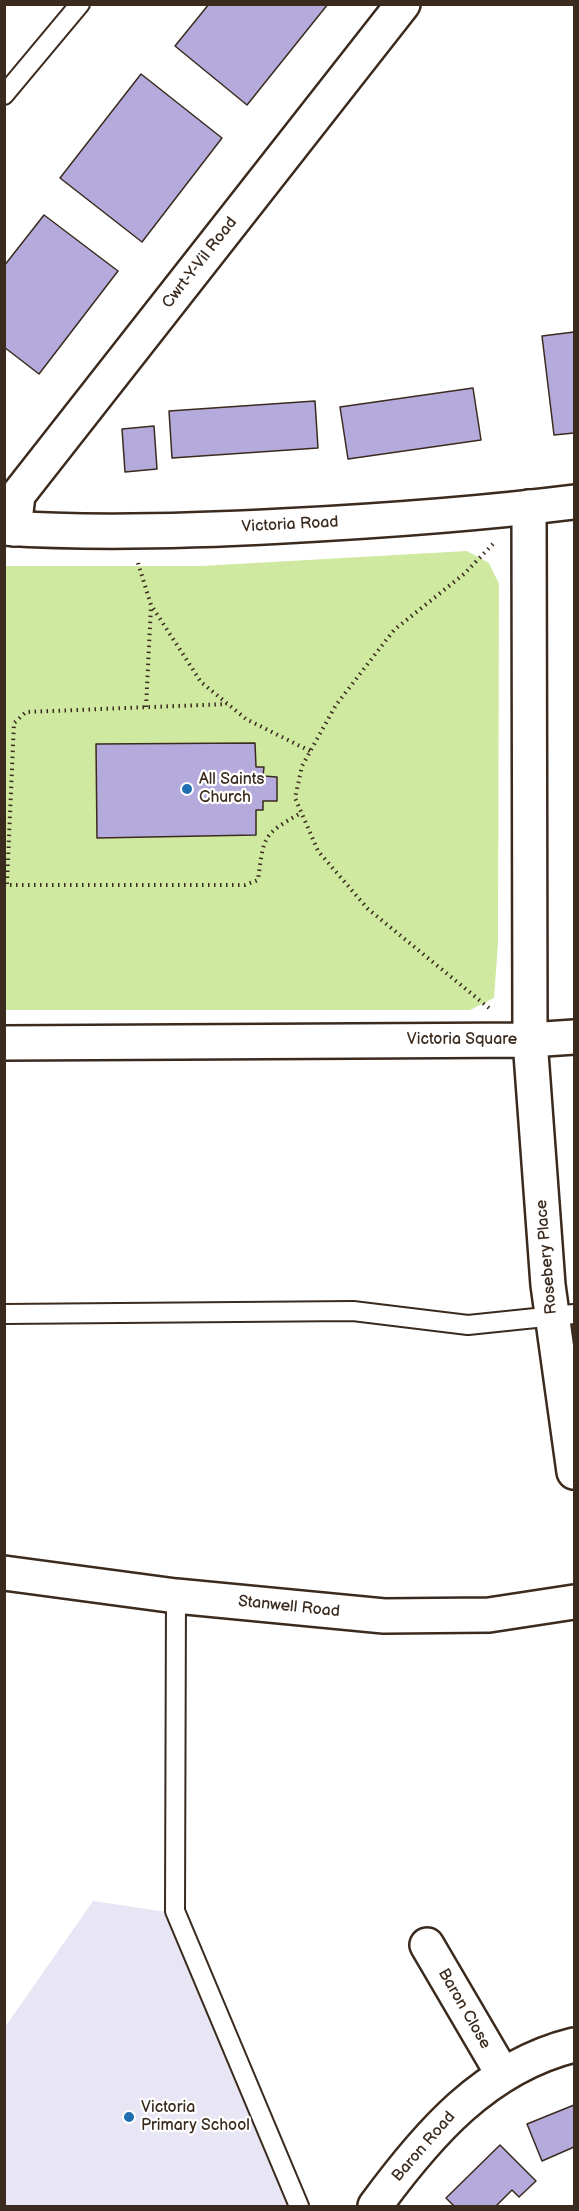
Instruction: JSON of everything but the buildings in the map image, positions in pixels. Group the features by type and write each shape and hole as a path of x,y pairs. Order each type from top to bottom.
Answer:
{"street":[{"name":"Cwrt-Y-Vil Road","path":"9,528 18,495 403,4"},
{"name":"Victoria Road","path":"9,528 128,531 382,521 574,502"},
{"name":"Victoria Square","path":"4,1043 530,1040 529,507"},
{"path":"530,1040 574,1037"},
{"name":"Rosebery Place","path":"530,1040 563,1315 574,1472"},
{"name":"Stanwell Road","path":"4,1573 176,1596 384,1617 489,1615 574,1602"},
{"name":"Baron Close","path":"427,1945 502,2073"},
{"name":"Baron Road","path":"375,2206 429,2136 458,2108 502,2073 574,2045"}],"lane":[{"path":"4,95 80,4"},
{"path":"4,1314 353,1311 468,1325 563,1315"},
{"path":"176,1596 174,1911 299,2206"}],"path":[{"path":"529,507 464,574 394,630 336,705 302,765 295,798 318,851 368,909 449,978 530,1040"},
{"path":"128,531 151,605 201,682 246,719 310,751"},
{"path":"146,707 151,605"},
{"path":"228,704 26,712 14,723 6,885 245,885 258,880 263,847 272,830 301,813"}],"shaded area":[{"name":"Victoria Primary School","path":"93,1901 167,1912 292,2206 5,2206 5,2027"}],"green space":[{"path":"467,551 489,563 499,584 498,943 494,998 470,1010 5,1010 4,566 201,566"}],"place":[{"name":"All Saints Church","path":"187,789"},
{"name":"Victoria Primary School","path":"129,2117"}]}
